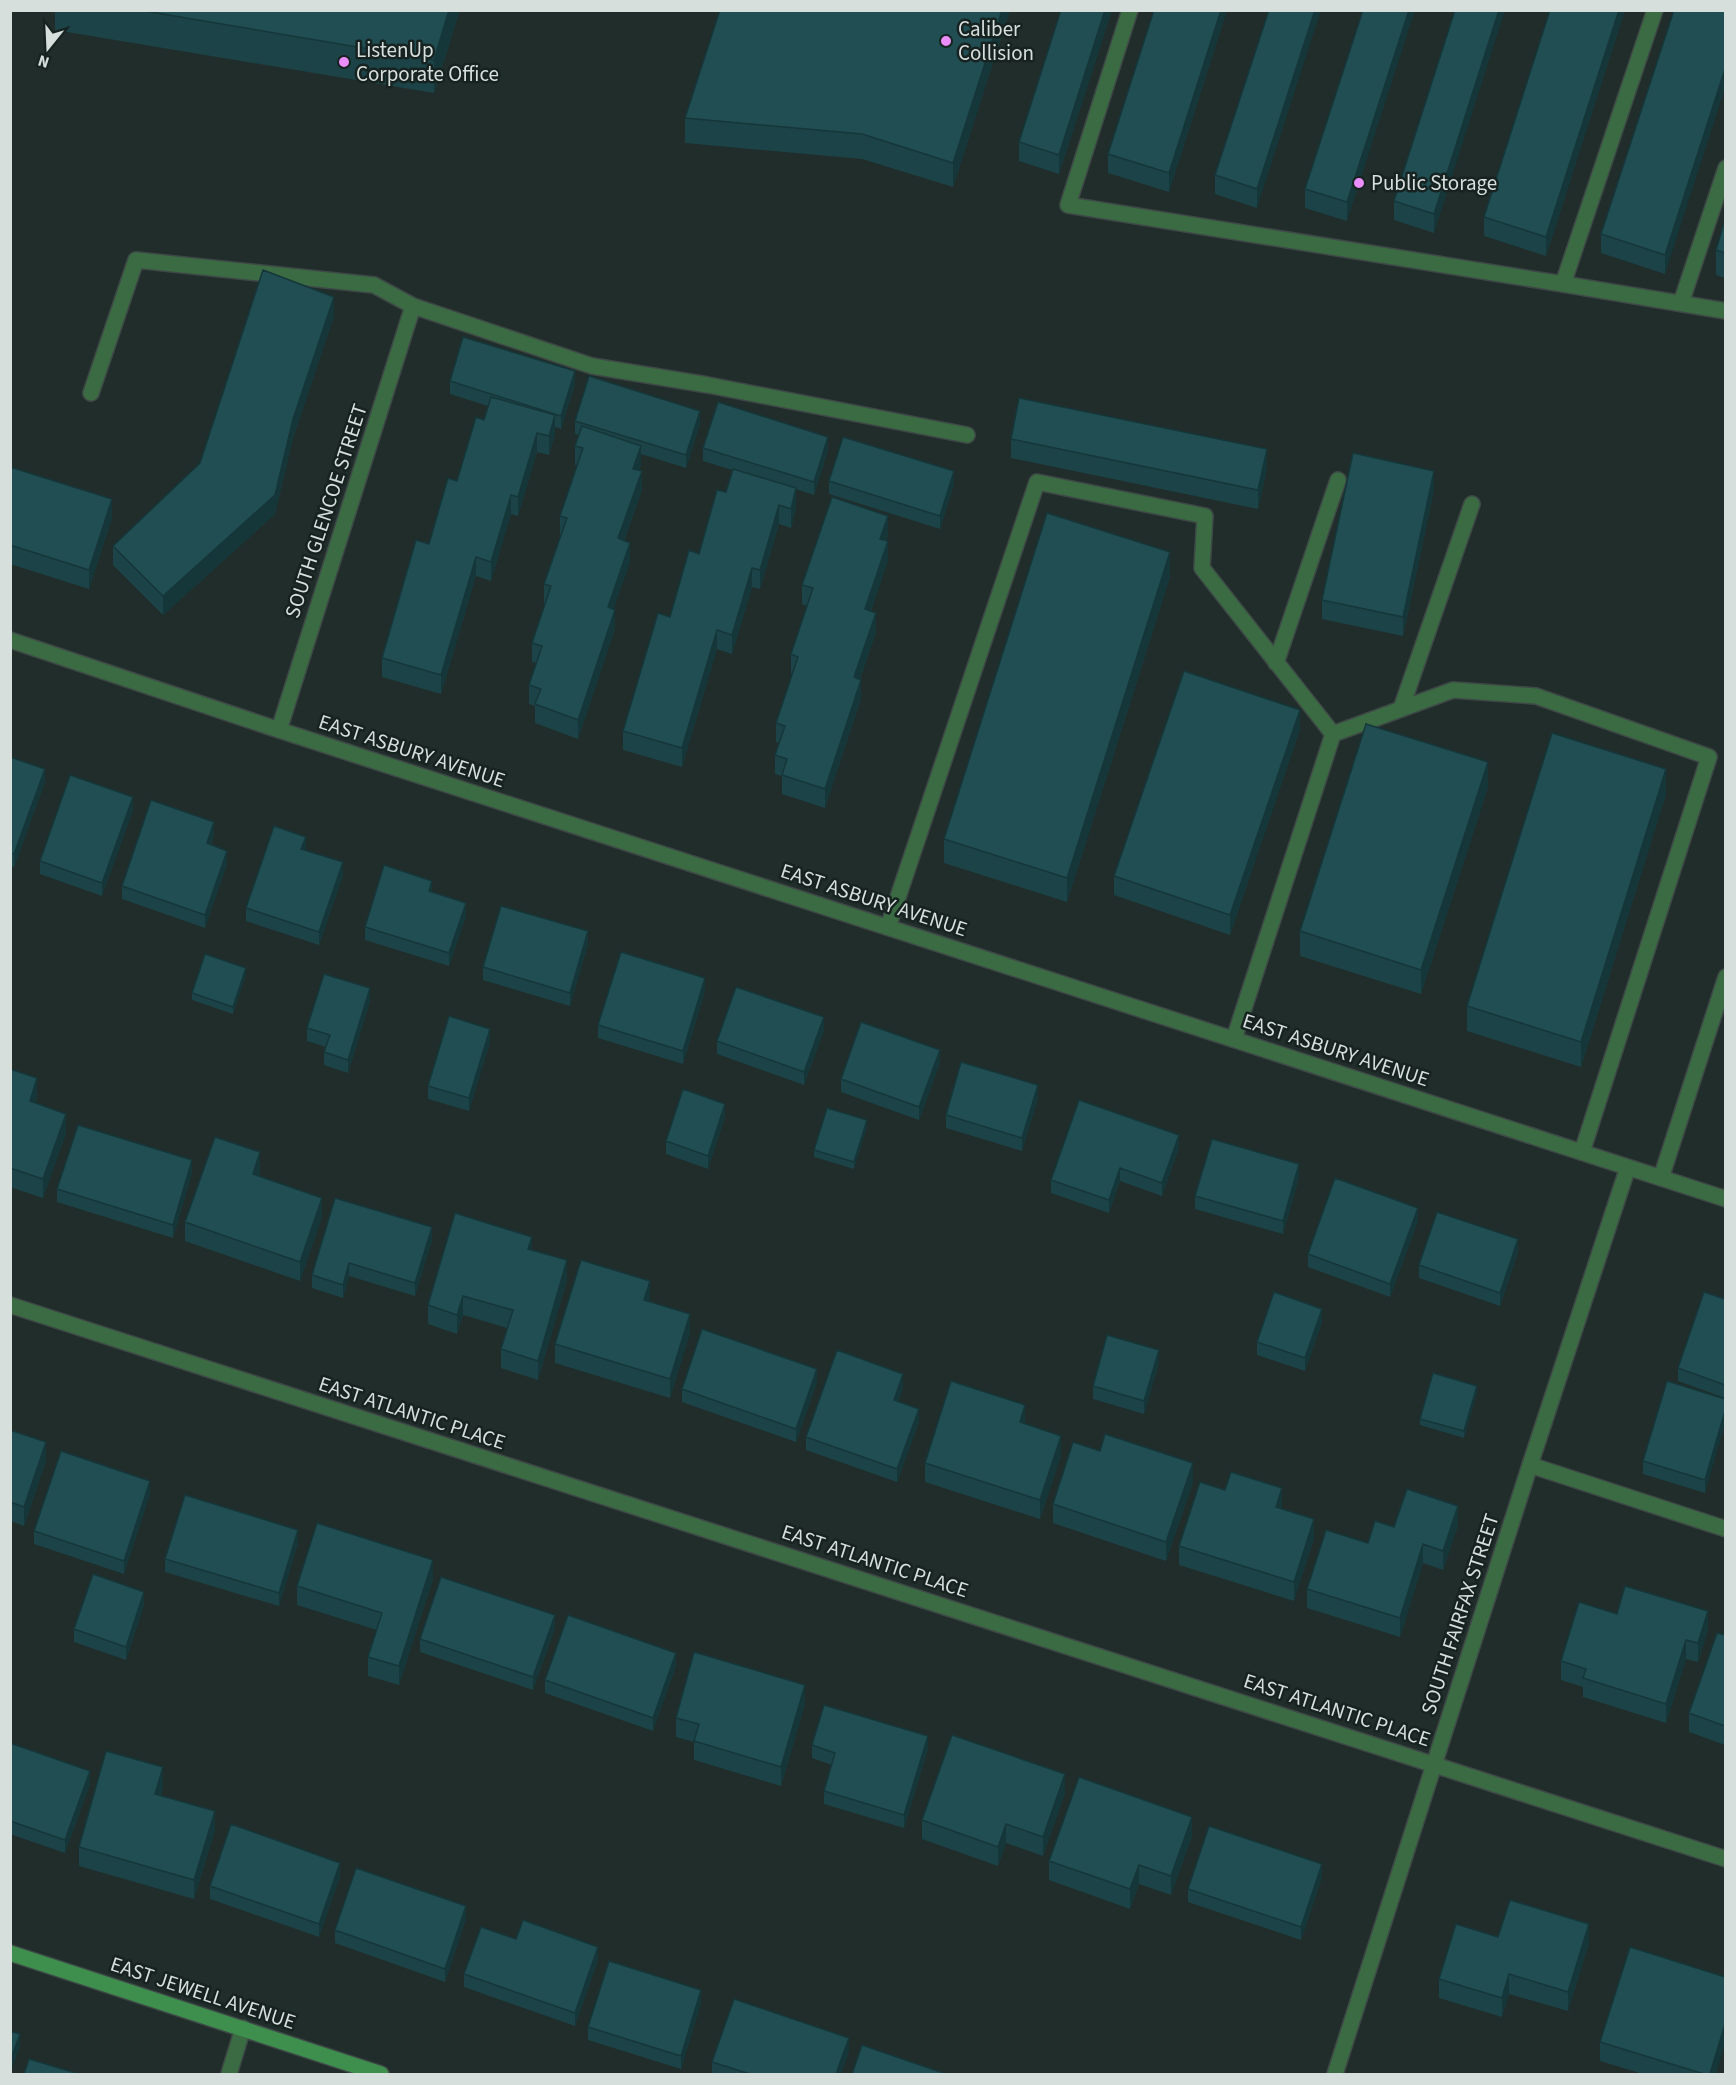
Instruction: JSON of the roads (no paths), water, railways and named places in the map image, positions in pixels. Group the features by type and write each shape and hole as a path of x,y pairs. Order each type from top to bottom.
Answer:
{"street":[{"path":"1130,10 1068,205 1725,311"},
{"path":"1563,284 1655,10"},
{"path":"1681,303 1725,168"},
{"path":"91,393 136,260 374,285 413,306 592,366 708,385 967,435"},
{"name":"SOUTH GLENCOE STREET","path":"279,730 413,306"},
{"path":"1276,663 1338,480"},
{"path":"888,927 1037,482 1204,516 1202,568 1333,734"},
{"path":"1401,709 1472,504"},
{"name":"EAST ASBURY AVENUE","path":"10,640 279,730 1725,1199"},
{"path":"1333,734 1453,690 1536,696 1708,757 1582,1152"},
{"path":"1234,1039 1333,734"},
{"path":"1661,1178 1725,976"},
{"name":"SOUTH FAIRFAX STREET","path":"1335,2074 1628,1167"},
{"name":"EAST ATLANTIC PLACE","path":"10,1305 1725,1859"},
{"path":"1530,1465 1725,1529"},
{"name":"EAST JEWELL AVENUE","path":"10,1953 381,2074"},
{"path":"229,2074 243,2028"}],"place":[{"name":"Caliber Collision","path":"946,41"},
{"name":"ListenUp Corporate Office","path":"344,62"},
{"name":"Public Storage","path":"1359,183"}]}
